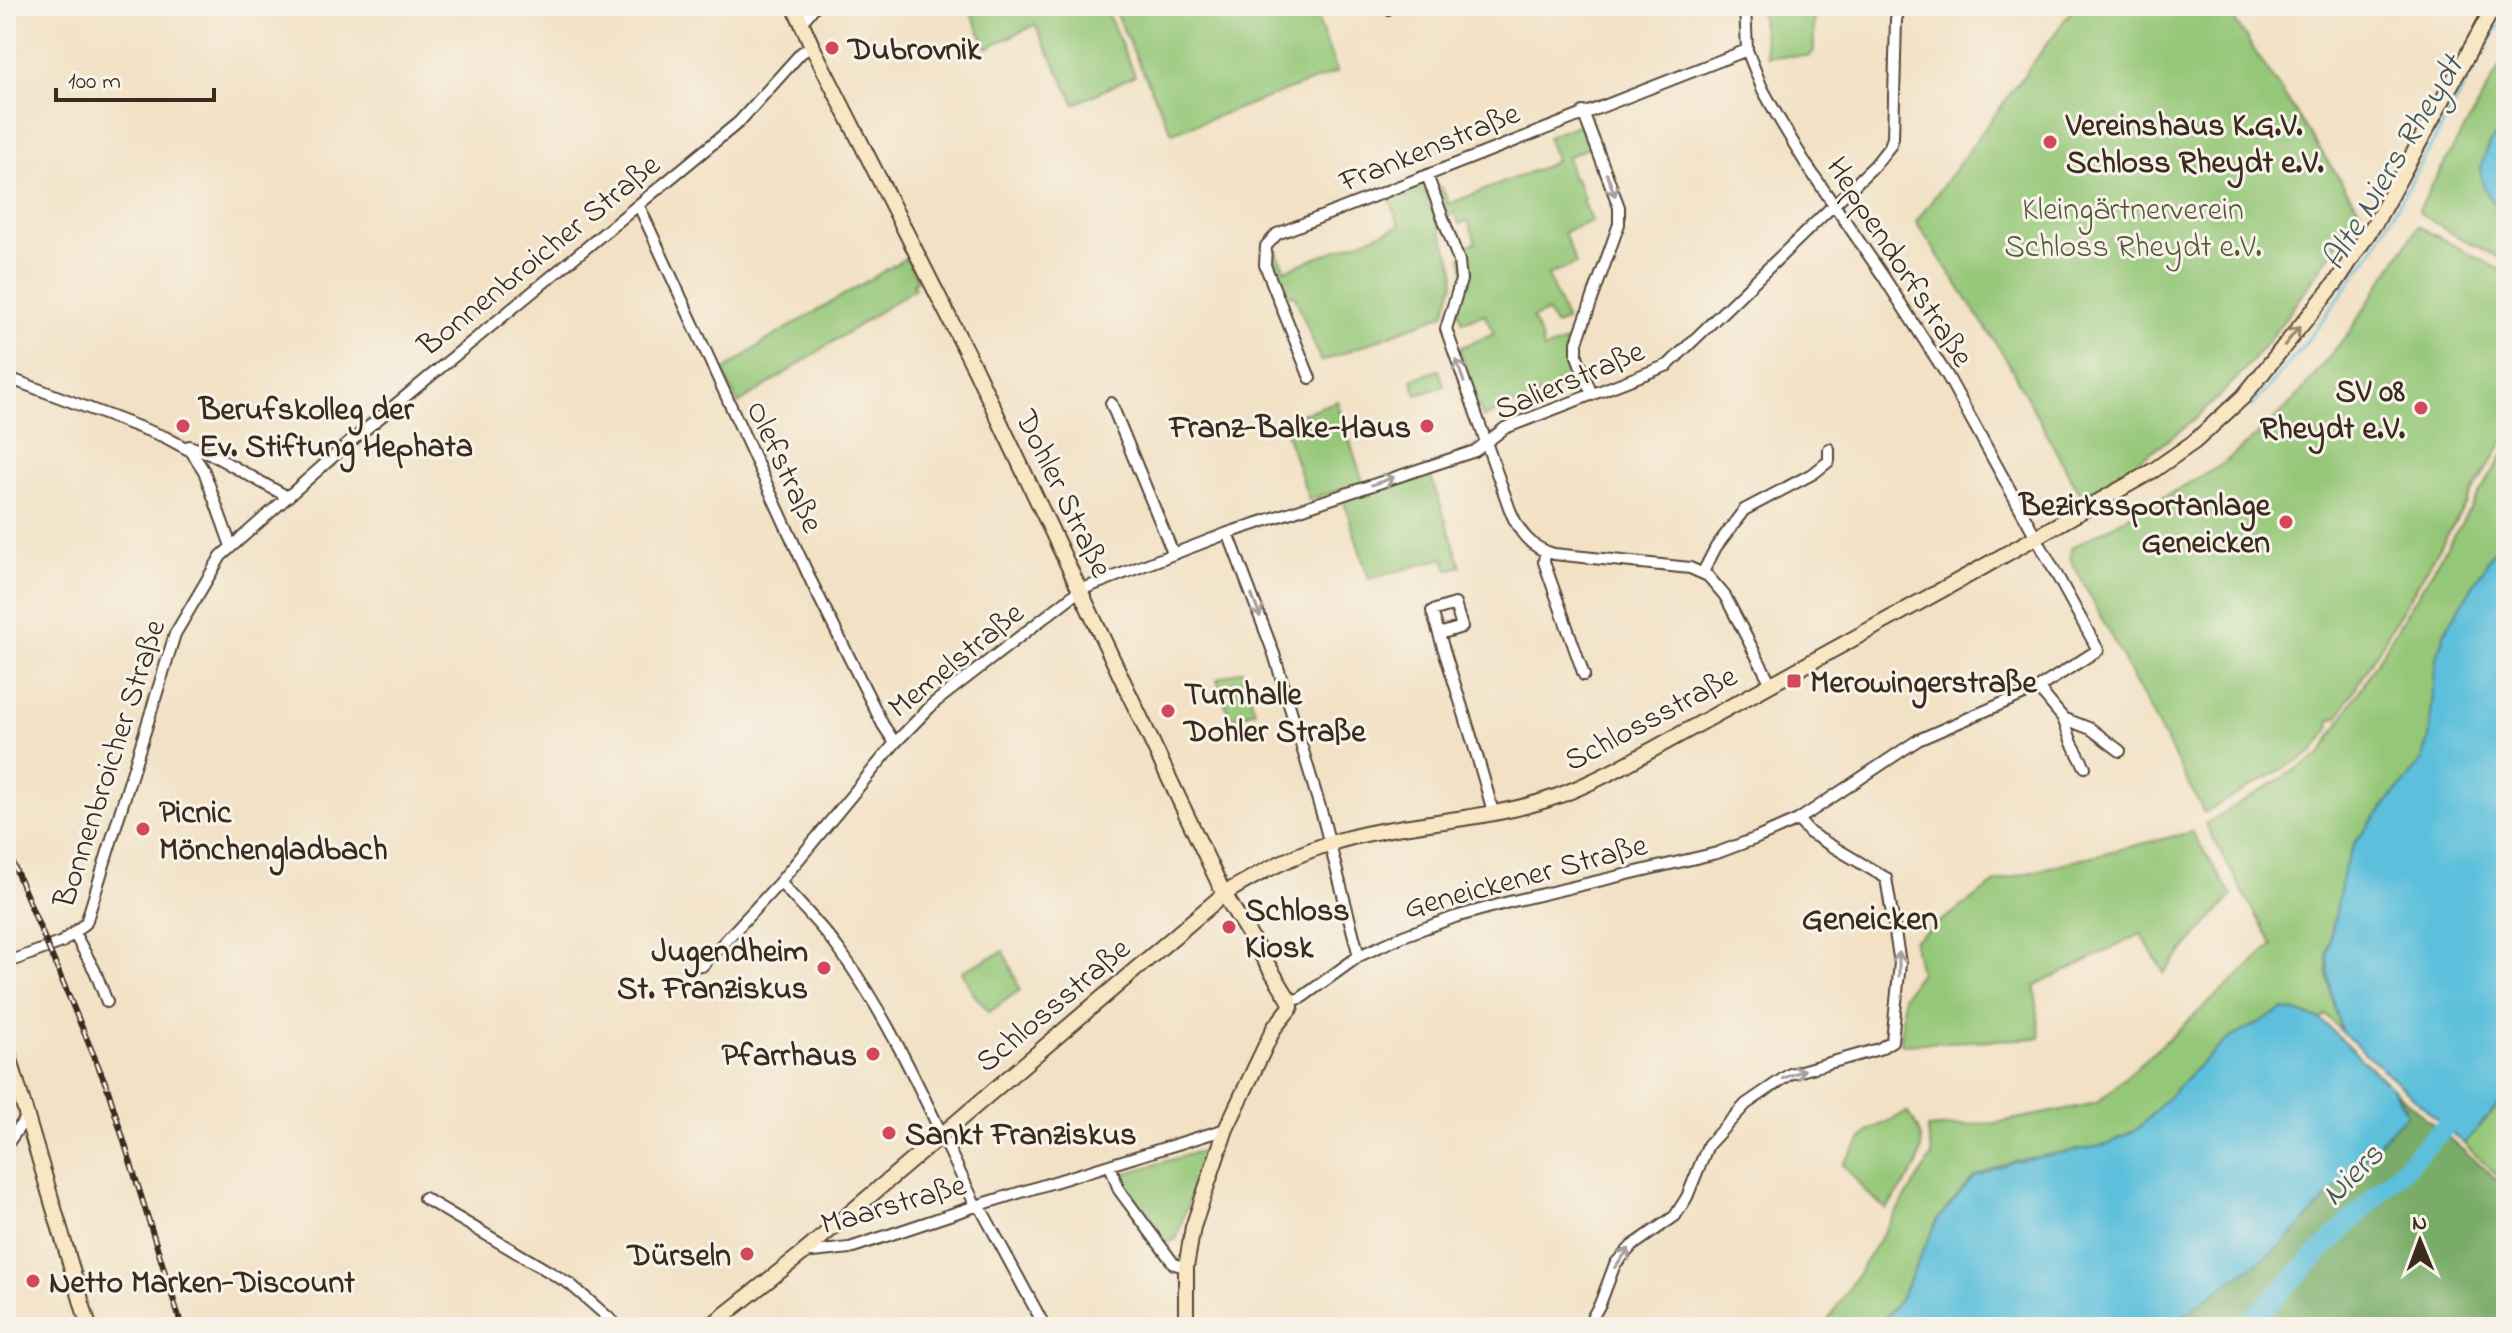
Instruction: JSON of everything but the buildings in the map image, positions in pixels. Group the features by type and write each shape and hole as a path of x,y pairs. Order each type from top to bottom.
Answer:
{"street":[{"name":"Dohler Straße","path":"794,6 960,339 1224,894 1290,1001"},
{"path":"802,22 815,6"},
{"name":"Heppendorfstraße","path":"1745,6 1747,50 1762,88 1806,164 1948,377 2037,537"},
{"name":"Salierstraße","path":"1228,533 1475,451 1505,428 1668,365 1890,146 1896,19 1905,6"},
{"name":"Schlossstraße","path":"709,1327 803,1253 1224,894 1285,860 1330,843 1369,833 1493,812 1553,798 1582,786 2037,537 2194,442 2243,397 2337,281 2361,244 2494,6"},
{"name":"Bonnenbroicher Straße","path":"7,963 62,942 86,923 175,634 197,594 231,546 286,496 739,122 801,53 812,46"},
{"name":"Frankenstraße","path":"1310,378 1265,265 1266,246 1277,234 1747,50"},
{"path":"1583,112 1619,207 1619,224 1577,342 1577,356 1592,395"},
{"path":"1427,175 1459,261 1461,280 1446,329 1515,523 1525,538 1545,552 1678,566 1703,572 1725,596 1771,684"},
{"name":"Olefstraße","path":"639,206 812,583 895,743"},
{"path":"6,377 209,453 286,496"},
{"path":"1111,403 1173,553"},
{"path":"180,444 191,451 204,471 231,546"},
{"path":"1703,572 1716,547 1744,510 1814,473 1829,461 1829,449"},
{"path":"1228,533 1274,654 1330,843 1359,956"},
{"name":"Memelstraße","path":"702,966 780,882 895,743 934,703 1080,590 1228,533"},
{"name":"Geneickener Straße","path":"1290,1001 1301,998 1359,956 1455,917 1717,853 1798,820 1918,740 2038,688 2098,650 2037,537"},
{"path":"1545,552 1544,562 1584,675"},
{"path":"1439,634 1467,730 1478,753 1493,812"},
{"path":"2038,688 2063,718 2085,767"},
{"path":"2063,718 2091,729 2120,751"},
{"path":"1587,1327 1600,1304 1615,1264 1632,1246 1675,1216 1687,1197 1708,1145 1746,1104 1790,1074 1879,1049 1892,1041 1900,963 1886,878 1810,833 1798,820"},
{"path":"780,882 822,927 842,954 943,1133 977,1205 1045,1327"},
{"path":"74,933 107,1002"},
{"path":"1186,1327 1186,1267 1193,1227 1226,1129 1274,1028 1288,1011 1290,1001"},
{"path":"6,1046 89,1327"},
{"path":"6,1146 27,1116"},
{"name":"Maarstraße","path":"803,1253 850,1248 977,1205 1226,1129"},
{"path":"1110,1165 1119,1190 1174,1264 1186,1267"},
{"path":"424,1198 570,1284 619,1327"}],"green space":[{"path":"968,6 1104,6 1135,75 1075,104 1035,25 987,48"},
{"path":"1112,6 1313,6 1337,72 1172,133"},
{"path":"1759,6 1814,6 1814,51 1808,56 1767,56"},
{"name":"Kleingärtnerverein Schloss Rheydt e.V.","path":"2075,6 2225,6 2360,210 2285,319 2221,394 2170,439 2082,499 2005,357 1916,222"},
{"path":"2506,54 2506,117 2487,149 2496,206 2506,215 2506,261 2418,212"},
{"path":"1577,125 1582,128 1589,147 1567,157 1573,179 1576,179 1592,221 1564,232 1576,264 1548,275 1566,321 1555,325 1547,312 1532,318 1544,350 1571,340 1570,357 1579,380 1483,418 1459,348 1494,334 1485,314 1463,322 1458,309 1466,276 1461,257 1469,253 1467,246 1476,242 1468,221 1459,224 1455,213 1446,216 1435,187 1442,188 1449,204 1548,165 1556,160 1547,137"},
{"path":"1420,187 1426,192 1455,269 1444,314 1321,362 1294,294 1282,299 1269,266 1269,252 1276,250 1285,270 1400,226 1390,199"},
{"name":"Bezirkssportanlage Geneicken","path":"2418,226 2506,273 2506,437 2338,717 2330,720 2329,730 2313,752 2204,813 2070,558 2071,548 2220,466 2267,427 2296,398 2350,331"},
{"path":"906,258 918,280 912,284 915,288 738,404 723,371 766,341"},
{"path":"1439,370 1444,386 1417,395 1412,379"},
{"path":"1337,401 1363,482 1309,500 1282,421"},
{"path":"2506,450 2506,531 2445,632 2429,738 2422,761 2370,823 2336,909 2327,954 2327,973 2341,1031 2326,1015 2320,1019 2283,1009 2227,1040 2139,1128 2107,1145 2015,1161 1974,1177 1938,1219 1900,1300 1878,1327 1824,1327 1932,1156 1927,1128 1996,1123 2097,1103 2273,945 2205,824 2320,755"},
{"path":"1429,471 1461,566 1448,570 1444,558 1369,579 1343,499"},
{"path":"1242,670 1255,711 1230,719 1217,679"},
{"path":"2192,832 2232,896 2164,973 2141,934 2035,986 2040,1038 1901,1044 1903,996 1920,972 1913,941 1997,882"},
{"path":"1004,951 1020,990 989,1012 972,992 962,971"},
{"path":"2393,1089 2506,1188 2506,1327 2167,1327 2283,1244 2405,1115 2405,1107"},
{"path":"2506,1096 2506,1184 2464,1144"},
{"path":"1907,1112 1917,1126 1921,1151 1912,1174 1886,1209 1866,1192 1843,1164 1868,1131"},
{"path":"1197,1152 1204,1155 1176,1239 1168,1243 1121,1180 1123,1174"}],"water":[{"path":"2506,117 2506,215 2485,189 2481,168"},
{"path":"2506,531 2506,1096 2464,1144 2341,1031 2331,992 2327,954 2345,866 2355,842 2422,761 2429,738 2436,659 2445,632"},
{"path":"2283,1009 2320,1019 2393,1089 2406,1115 2283,1244 2167,1327 1878,1327 1900,1300 1938,1219 1974,1177 2015,1161 2107,1145 2139,1128 2227,1040"}],"waterway":[{"name":"Alte Niers Rheydt","path":"2252,407 2305,344 2371,253 2506,13"},
{"name":"Niers","path":"2242,1327 2464,1108"}],"railway":[{"path":"6,847 107,1087 182,1327"}],"place":[{"name":"Dubrovnik","path":"832,48"},
{"name":"Vereinshaus K.G.V. Schloss Rheydt e.V.","path":"2050,142"},
{"name":"SV 08 Rheydt e.V.","path":"2421,408"},
{"name":"Berufskolleg der Ev. Stiftung Hephata","path":"183,426"},
{"name":"Franz-Balke-Haus","path":"1427,426"},
{"name":"Bezirkssportanlage Geneicken","path":"2286,522"},
{"name":"Merowingerstraße","path":"1794,681"},
{"name":"Turnhalle Dohler Straße","path":"1168,711"},
{"name":"Picnic Mönchengladbach","path":"143,829"},
{"name":"Schloss Kiosk","path":"1229,927"},
{"name":"Jugendheim St. Franziskus","path":"824,968"},
{"name":"Pfarrhaus","path":"873,1054"},
{"name":"Sankt Franziskus","path":"889,1133"},
{"name":"Dürseln","path":"747,1254"},
{"name":"Netto Marken-Discount","path":"33,1281"}],"district":[{"name":"Geneicken","path":"1870,917"}]}
